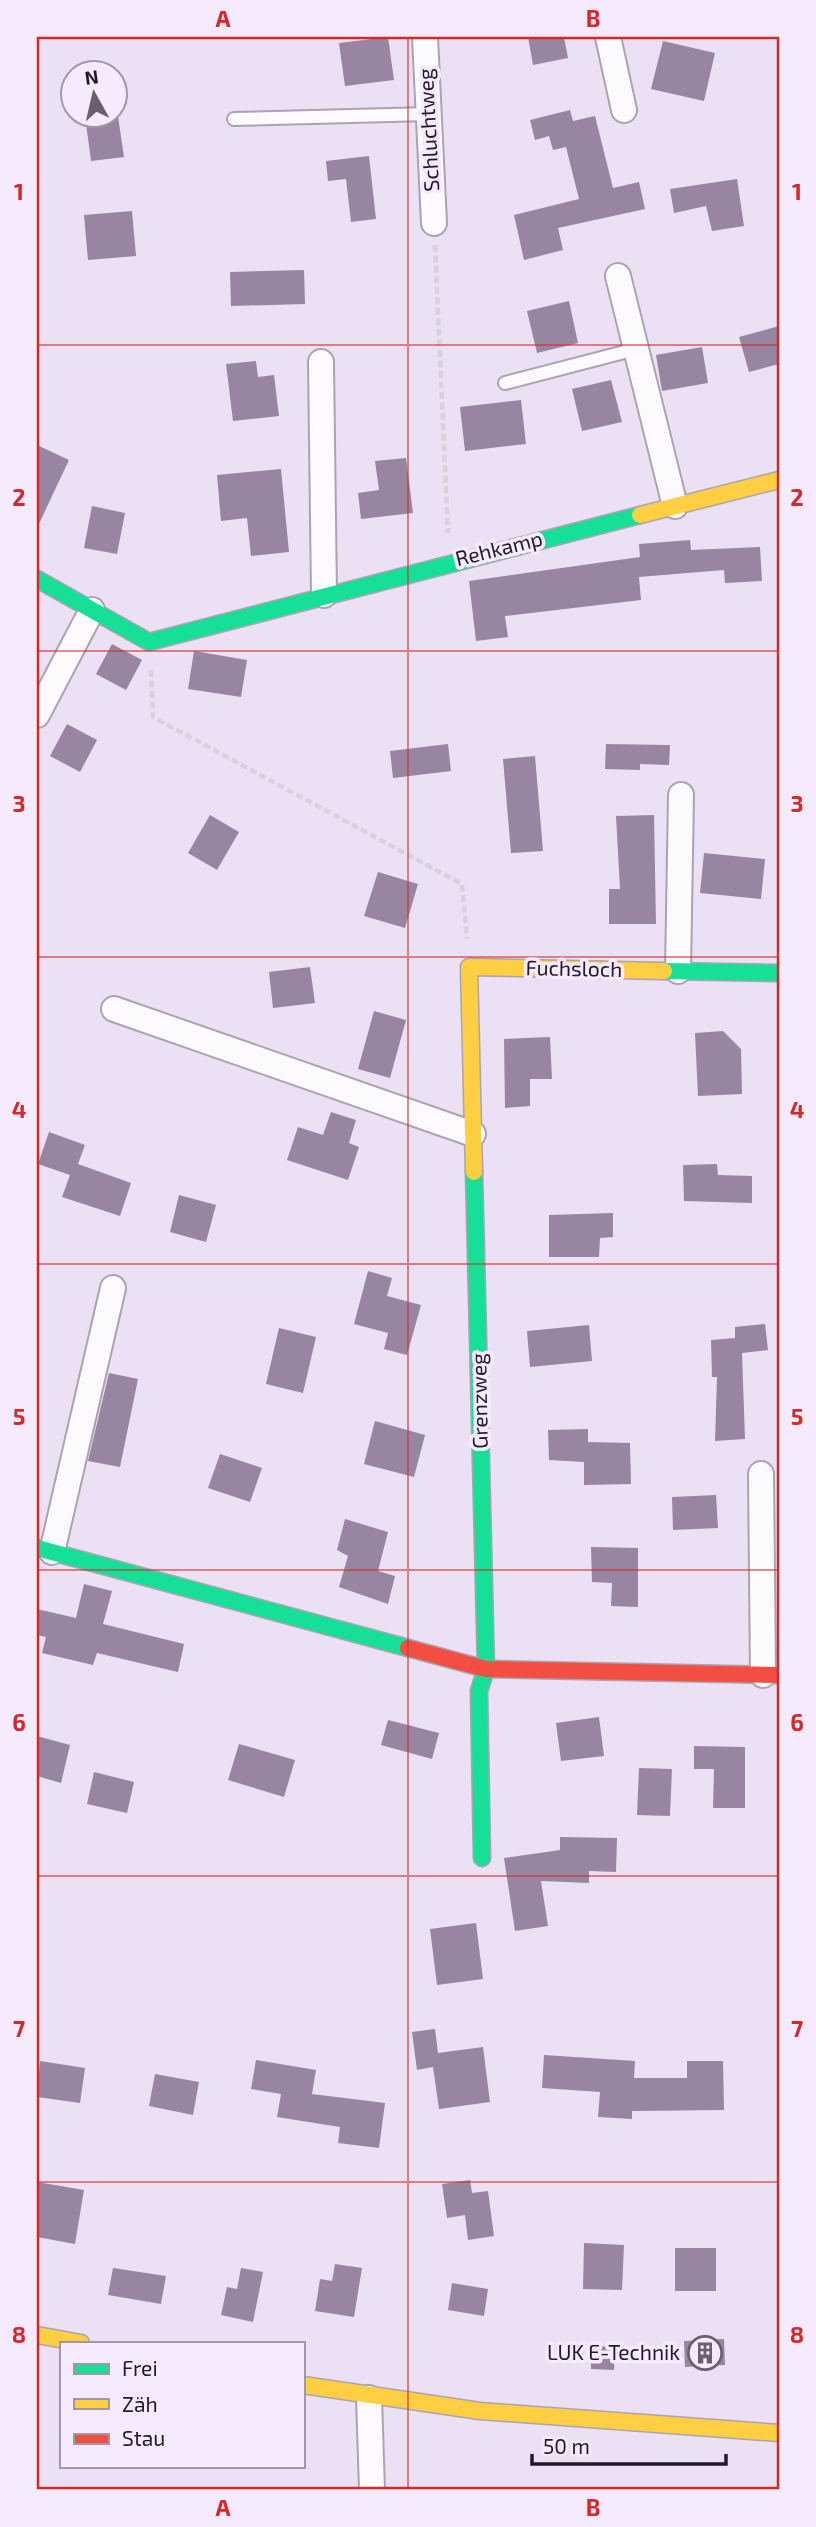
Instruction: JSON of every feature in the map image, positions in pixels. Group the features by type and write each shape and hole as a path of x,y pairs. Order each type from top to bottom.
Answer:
{"street":[{"name":"Schluchtweg","path":"425,37 434,223"},
{"path":"608,37 624,110"},
{"path":"618,276 675,506"},
{"path":"321,362 324,595"},
{"name":"Rehkamp","path":"149,642 449,562 779,480"},
{"path":"37,579 149,642"},
{"path":"37,715 92,610"},
{"path":"678,971 681,795"},
{"name":"Fuchsloch","path":"469,967 779,973"},
{"name":"Grenzweg","path":"469,967 486,1669 479,1691 482,1858"},
{"path":"114,1009 473,1134"},
{"path":"113,1288 44,1550 486,1669 771,1675 761,1474"},
{"path":"37,2334 76,2342"},
{"path":"304,2385 369,2398 495,2414 638,2426 779,2433"},
{"path":"369,2398 372,2490"}],"lane":[{"path":"234,119 429,114"},
{"path":"505,383 636,349"}],"path":[{"path":"434,223 449,562"},
{"path":"149,642 153,717 462,884 469,967"}],"building":[{"path":"388,37 394,80 345,86 339,43"},
{"path":"528,37 564,37 568,58 533,65"},
{"path":"663,41 715,53 704,101 651,89"},
{"path":"570,110 573,121 595,116 613,188 639,182 645,209 558,228 563,250 524,260 514,215 579,199 566,147 553,150 549,136 535,140 530,120"},
{"path":"87,130 120,130 124,157 91,161"},
{"path":"369,156 376,219 351,222 346,179 328,181 326,161"},
{"path":"737,179 744,226 712,231 706,206 674,213 670,189"},
{"path":"132,211 136,256 88,260 84,215"},
{"path":"304,270 305,304 231,306 230,272"},
{"path":"569,301 578,343 537,353 527,311"},
{"path":"779,326 779,364 749,372 739,337"},
{"path":"702,347 708,383 662,391 656,355"},
{"path":"256,361 258,377 274,375 279,416 233,421 226,364"},
{"path":"611,380 622,422 582,431 572,389"},
{"path":"521,400 526,444 465,451 460,407"},
{"path":"37,445 69,460 37,528"},
{"path":"406,458 413,513 361,519 358,493 379,490 375,461"},
{"path":"281,469 289,552 251,556 247,518 221,521 217,475"},
{"path":"92,506 125,513 117,554 84,548"},
{"path":"690,540 691,550 760,547 762,581 725,583 724,570 639,577 641,600 505,616 508,637 476,641 469,581 640,557 639,544"},
{"path":"112,644 142,660 126,690 96,674"},
{"path":"194,651 247,660 241,697 188,689"},
{"path":"67,724 97,740 80,772 50,756"},
{"path":"448,744 451,771 393,778 390,751"},
{"path":"606,744 670,745 669,765 640,764 640,770 605,769"},
{"path":"535,756 543,851 511,853 503,759"},
{"path":"210,815 239,832 217,870 188,853"},
{"path":"654,815 656,924 609,924 609,889 620,889 616,816"},
{"path":"704,853 765,859 761,899 700,893"},
{"path":"378,872 418,884 405,928 364,916"},
{"path":"310,967 315,1003 273,1008 269,972"},
{"path":"374,1011 406,1020 390,1078 358,1069"},
{"path":"723,1031 741,1049 742,1094 698,1096 695,1033"},
{"path":"550,1037 552,1079 530,1079 530,1106 505,1108 504,1039"},
{"path":"331,1112 356,1120 349,1143 359,1147 348,1180 287,1160 298,1127 323,1135"},
{"path":"49,1132 85,1145 78,1164 131,1183 120,1216 62,1197 70,1175 38,1164"},
{"path":"717,1164 718,1175 752,1176 752,1203 684,1201 683,1165"},
{"path":"179,1195 216,1205 206,1242 170,1232"},
{"path":"613,1213 613,1237 600,1238 599,1257 549,1257 549,1215"},
{"path":"368,1271 392,1278 387,1296 421,1305 407,1355 384,1349 388,1333 354,1324"},
{"path":"765,1324 768,1350 742,1353 745,1439 715,1441 717,1377 712,1377 711,1340 735,1338 735,1327"},
{"path":"589,1325 592,1361 530,1367 527,1331"},
{"path":"279,1328 316,1337 303,1393 266,1384"},
{"path":"109,1373 138,1379 120,1467 88,1461"},
{"path":"375,1421 425,1435 414,1477 364,1464"},
{"path":"588,1429 588,1442 630,1443 631,1484 584,1485 584,1462 549,1460 548,1430"},
{"path":"220,1454 262,1468 250,1502 208,1488"},
{"path":"716,1495 718,1528 673,1530 672,1497"},
{"path":"345,1519 388,1532 378,1571 395,1576 388,1604 339,1587 348,1556 337,1550"},
{"path":"591,1547 638,1548 638,1607 611,1606 612,1583 592,1582"},
{"path":"84,1584 112,1591 103,1624 184,1644 178,1672 97,1653 93,1665 42,1653 46,1637 37,1635 37,1609 76,1618"},
{"path":"599,1717 604,1756 561,1761 556,1723"},
{"path":"388,1720 439,1733 432,1759 381,1745"},
{"path":"37,1736 70,1745 61,1783 37,1776"},
{"path":"239,1744 295,1760 284,1797 228,1780"},
{"path":"694,1746 745,1747 745,1808 713,1808 714,1769 694,1769"},
{"path":"639,1768 672,1769 670,1816 637,1815"},
{"path":"94,1772 134,1782 127,1813 87,1804"},
{"path":"560,1837 617,1838 616,1872 589,1871 589,1883 541,1881 548,1926 515,1931 504,1858 560,1850"},
{"path":"476,1923 483,1979 437,1985 430,1929"},
{"path":"435,2029 438,2053 483,2047 490,2102 439,2109 433,2067 417,2070 412,2032"},
{"path":"544,2055 635,2061 634,2078 687,2078 687,2061 723,2061 724,2110 632,2111 632,2119 598,2117 600,2092 542,2088"},
{"path":"256,2060 316,2070 312,2094 385,2103 379,2148 338,2143 340,2127 277,2117 281,2094 251,2089"},
{"path":"40,2061 85,2068 80,2103 37,2097"},
{"path":"155,2074 199,2082 193,2115 149,2106"},
{"path":"470,2180 472,2193 488,2191 494,2236 468,2240 465,2215 447,2218 442,2184"},
{"path":"37,2182 84,2190 75,2244 37,2237"},
{"path":"584,2243 624,2245 622,2290 583,2289"},
{"path":"675,2248 716,2248 716,2291 675,2291"},
{"path":"335,2264 362,2268 354,2317 315,2311 320,2279 332,2281"},
{"path":"113,2268 166,2276 161,2304 108,2295"},
{"path":"241,2268 263,2272 253,2322 221,2315 227,2287 237,2289"},
{"path":"452,2283 488,2289 484,2316 448,2310"},
{"name":"LUK E-Technik","path":"724,2339 725,2365 685,2367 684,2341"},
{"path":"591,2346 615,2347 614,2370 591,2369"}],"traffic: fast":[{"path":"37,579 149,642 640,515"},
{"path":"664,971 779,973"},
{"path":"474,1172 486,1669 479,1691 482,1858"},
{"path":"37,1548 408,1648"}],"traffic: slow":[{"path":"640,515 779,480"},
{"path":"474,1172 469,967 664,971"},
{"path":"37,2335 76,2342"},
{"path":"304,2385 480,2411 779,2433"}],"traffic: jam":[{"path":"408,1648 486,1669 779,1675"}],"place":[{"name":"LUK E-Technik","path":"705,2353"}]}
